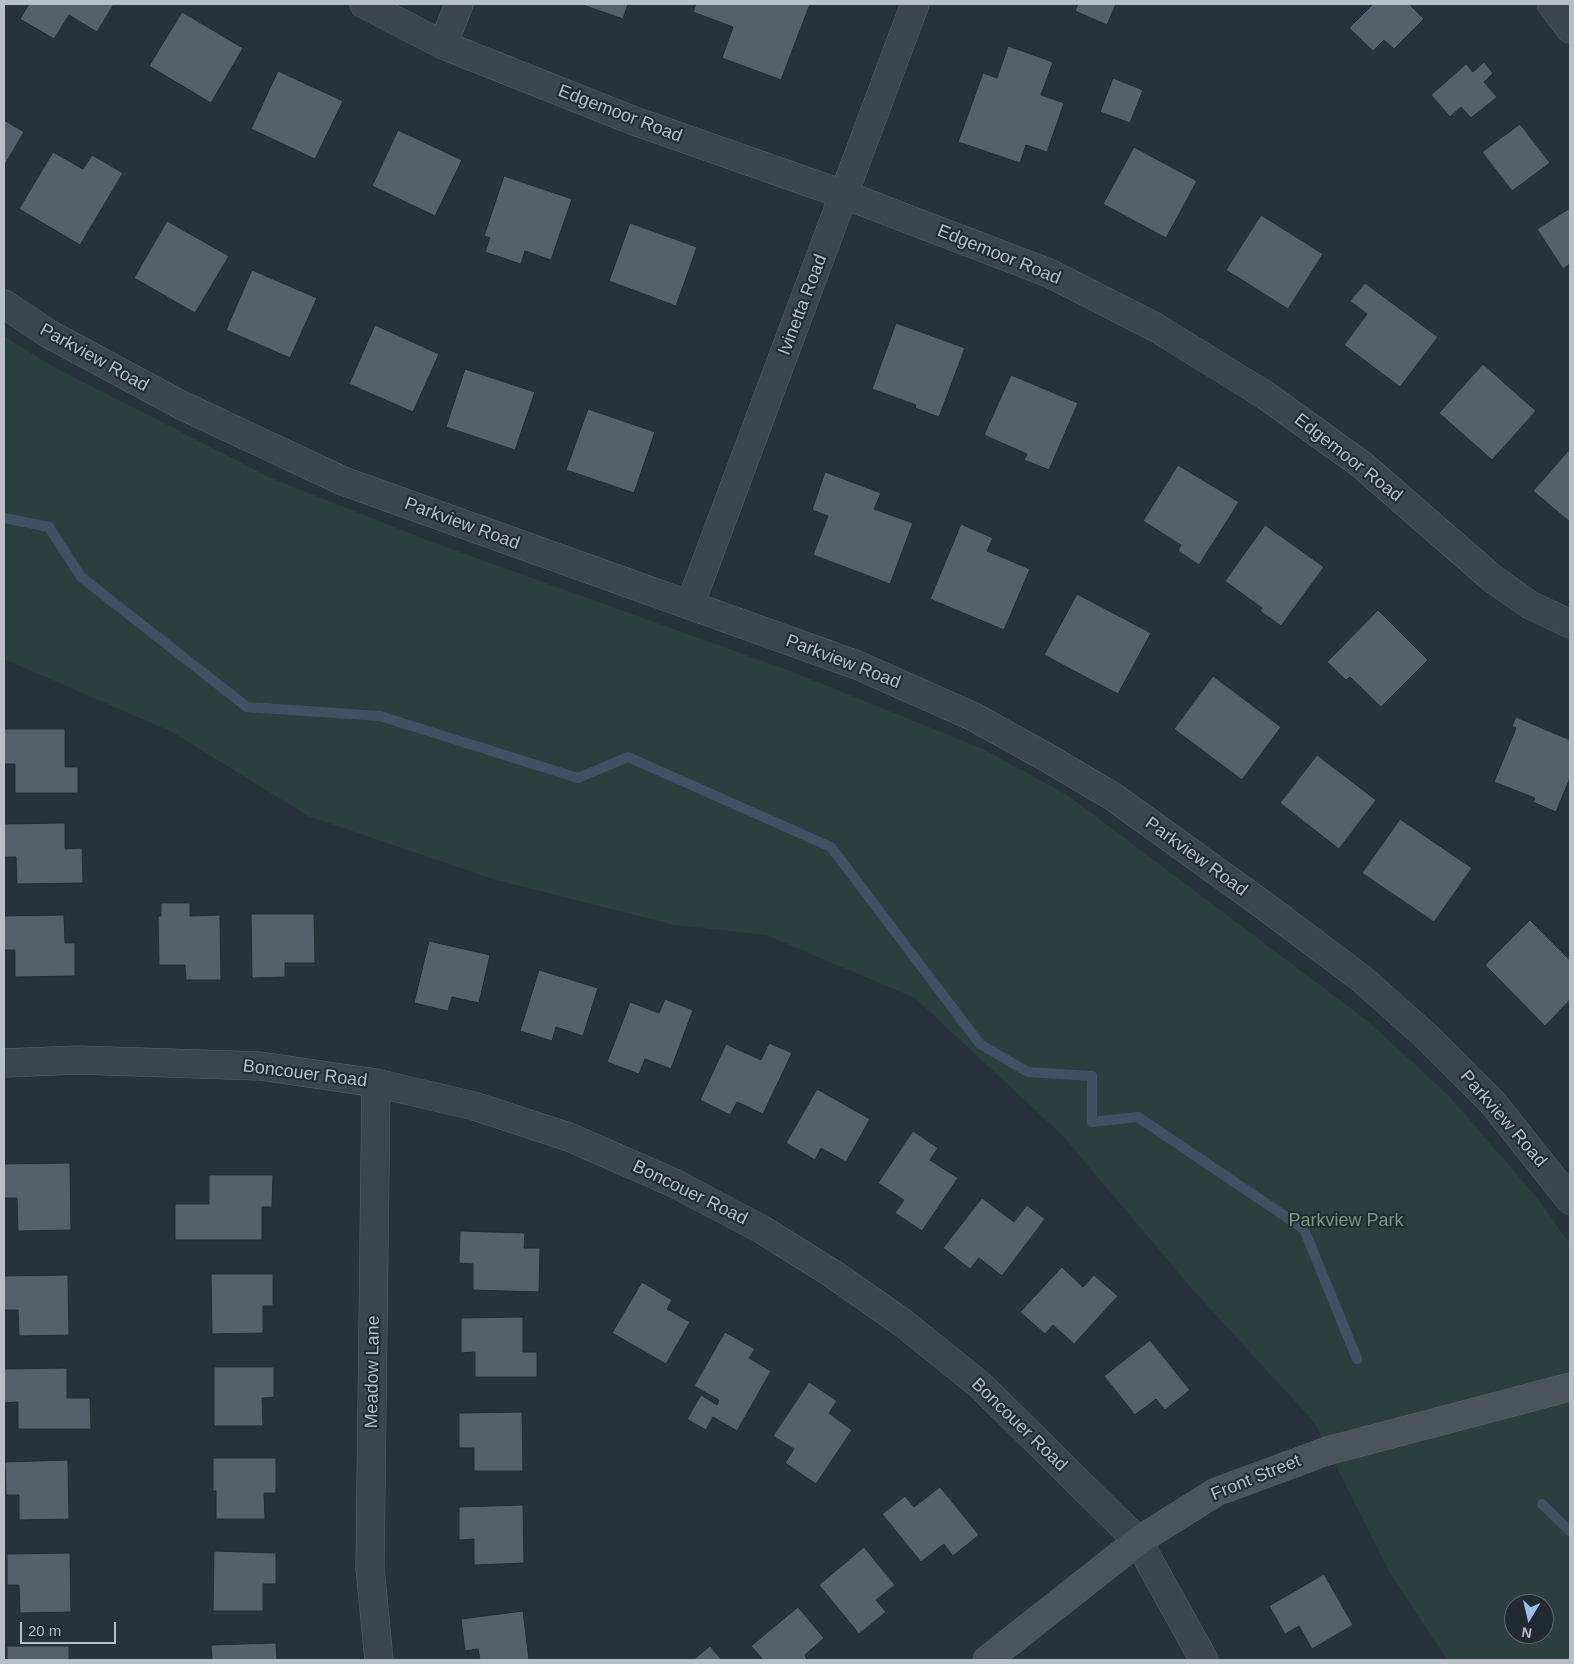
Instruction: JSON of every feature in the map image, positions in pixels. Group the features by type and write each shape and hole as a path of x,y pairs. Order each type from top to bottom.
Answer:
{"street":[{"name":"Edgemoor Road","path":"364,4 443,44 629,119 844,195 1049,273 1155,328 1273,401 1362,465 1492,579 1530,606 1570,624"},
{"path":"443,44 459,4"},
{"name":"Ivinetta Road","path":"690,605 915,4"},
{"path":"1551,4 1570,30"},
{"name":"Parkview Road","path":"4,304 49,334 181,405 343,482 857,665 974,717 1112,796 1362,979 1427,1037 1493,1103 1570,1200"},
{"name":"Boncouer Road","path":"4,1063 78,1060 260,1066 376,1083 474,1106 569,1137 674,1183 761,1230 833,1274 903,1323 980,1385 1138,1541 1204,1660"},
{"name":"Meadow Lane","path":"376,1083 370,1568 378,1660"},
{"name":"Front Street","path":"987,1660 1138,1541 1216,1492 1327,1451 1570,1387"}],"green space":[{"name":"Parkview Park","path":"4,336 52,366 271,478 432,542 793,672 983,749 1069,796 1370,1023 1450,1097 1538,1199 1570,1244 1570,1660 1447,1660 1390,1573 1314,1422 1192,1289 1063,1136 915,998 766,935 674,925 493,879 308,816 172,732 4,659"}],"building":[{"path":"29,4 114,4 97,32 69,15 54,39 20,19"},
{"path":"580,4 628,4 623,19"},
{"path":"696,4 810,4 781,80 722,58 733,27 693,12"},
{"path":"1078,4 1116,4 1107,25 1075,11"},
{"path":"1373,4 1409,4 1424,19 1394,49 1384,40 1373,51 1349,28"},
{"path":"182,12 243,48 211,103 149,66"},
{"path":"1008,46 1053,62 1041,95 1064,103 1047,152 1026,145 1020,163 958,142 983,73 997,78"},
{"path":"1484,62 1493,73 1484,82 1497,97 1471,118 1461,107 1450,117 1431,95 1466,64 1473,72"},
{"path":"278,71 343,101 315,159 251,129"},
{"path":"1113,78 1143,90 1130,123 1100,112"},
{"path":"4,120 24,132 4,166"},
{"path":"1520,124 1550,163 1512,191 1482,152"},
{"path":"398,130 462,160 435,216 372,186"},
{"path":"1134,147 1197,181 1166,238 1103,204"},
{"path":"53,152 83,169 92,155 123,173 80,245 19,209"},
{"path":"504,176 572,199 551,260 525,251 521,264 485,252 490,238 484,236"},
{"path":"1570,208 1570,264 1563,269 1537,229"},
{"path":"1261,215 1323,254 1288,309 1226,270"},
{"path":"167,221 229,256 195,313 134,278"},
{"path":"630,223 697,247 676,306 609,281"},
{"path":"252,270 317,298 290,358 226,330"},
{"path":"1365,283 1438,337 1400,387 1344,345 1367,314 1350,301"},
{"path":"896,323 965,348 939,417 915,408 916,405 872,389"},
{"path":"375,325 439,354 413,412 349,384"},
{"path":"1483,364 1536,411 1492,460 1439,413"},
{"path":"465,369 535,392 515,450 446,427"},
{"path":"1011,375 1078,403 1049,470 1024,460 1027,454 984,435"},
{"path":"588,409 655,432 634,493 566,470"},
{"path":"1568,451 1570,453 1570,522 1533,491"},
{"path":"1178,465 1239,502 1199,565 1178,551 1181,545 1143,521"},
{"path":"825,472 881,493 874,509 913,523 890,584 813,555 828,516 812,510"},
{"path":"961,524 993,538 987,551 1030,569 1004,630 930,599"},
{"path":"1265,525 1324,567 1281,626 1260,611 1262,608 1225,581"},
{"path":"1077,594 1151,633 1118,694 1044,655"},
{"path":"1378,610 1428,660 1381,707 1350,677 1346,680 1327,662"},
{"path":"1213,676 1281,727 1242,780 1174,729"},
{"path":"1516,717 1570,740 1570,778 1556,812 1533,802 1535,798 1494,782 1516,728 1512,726"},
{"path":"4,729 65,729 65,767 78,767 78,793 15,793 15,764 4,764"},
{"path":"1317,755 1376,800 1339,849 1280,803"},
{"path":"1400,819 1472,868 1434,922 1362,873"},
{"path":"65,823 65,849 82,848 83,883 17,884 16,857 4,857 4,824"},
{"path":"161,903 190,903 190,916 220,915 221,980 186,980 185,965 159,965 158,916 161,916"},
{"path":"251,914 314,914 315,963 285,963 285,977 252,978"},
{"path":"64,915 65,943 75,943 75,976 15,977 15,950 4,950 4,916"},
{"path":"1530,920 1570,960 1570,1000 1545,1026 1485,965"},
{"path":"429,941 490,955 479,1003 452,997 448,1011 414,1003"},
{"path":"539,970 598,988 583,1036 556,1027 552,1041 520,1031"},
{"path":"665,999 693,1010 671,1069 645,1059 639,1074 607,1062 630,1002 659,1013"},
{"path":"769,1043 792,1053 763,1114 737,1102 730,1115 700,1100 726,1044 761,1060"},
{"path":"817,1089 870,1119 846,1162 821,1148 815,1160 786,1143"},
{"path":"913,1131 938,1148 930,1160 958,1178 922,1231 895,1213 904,1200 878,1183"},
{"path":"70,1163 71,1230 18,1231 17,1198 4,1198 4,1164"},
{"path":"209,1175 273,1175 272,1207 262,1207 262,1240 175,1240 175,1204 209,1204"},
{"path":"982,1198 1014,1222 1027,1205 1045,1219 1002,1276 979,1258 970,1269 943,1248"},
{"path":"460,1231 525,1233 524,1248 540,1248 539,1292 473,1290 473,1264 459,1263"},
{"path":"1062,1267 1083,1287 1094,1275 1118,1296 1074,1344 1053,1325 1045,1334 1020,1312"},
{"path":"211,1274 273,1274 273,1306 263,1306 263,1333 212,1334"},
{"path":"68,1275 69,1335 19,1336 18,1310 4,1310 4,1276"},
{"path":"642,1282 672,1300 667,1309 690,1322 666,1364 612,1333"},
{"path":"523,1317 523,1352 537,1352 537,1377 475,1377 475,1352 461,1353 461,1318"},
{"path":"725,1332 755,1349 749,1358 771,1371 737,1431 713,1417 706,1430 687,1419 701,1395 717,1405 719,1400 694,1386"},
{"path":"1150,1340 1190,1390 1165,1410 1156,1399 1135,1415 1104,1376"},
{"path":"214,1367 274,1367 274,1397 262,1398 263,1426 214,1426"},
{"path":"67,1368 67,1398 90,1398 91,1429 18,1429 18,1402 4,1403 4,1369"},
{"path":"809,1382 837,1401 829,1413 852,1430 816,1484 785,1463 794,1449 773,1436"},
{"path":"522,1412 523,1471 474,1471 474,1448 459,1448 459,1413"},
{"path":"213,1458 276,1458 276,1493 264,1493 265,1519 216,1519 216,1491 213,1491"},
{"path":"68,1460 69,1519 19,1520 19,1495 6,1495 5,1462"},
{"path":"940,1487 979,1535 953,1556 944,1544 921,1562 882,1514 905,1496 914,1507"},
{"path":"523,1505 524,1563 474,1565 474,1539 459,1540 459,1507"},
{"path":"864,1547 895,1585 876,1600 886,1612 859,1634 819,1585"},
{"path":"214,1551 276,1553 276,1584 263,1584 263,1611 213,1611"},
{"path":"70,1553 71,1612 20,1613 19,1585 7,1585 7,1554"},
{"path":"1324,1574 1353,1625 1312,1649 1299,1626 1285,1634 1269,1606"},
{"path":"798,1607 824,1638 805,1655 807,1660 763,1660 751,1646"},
{"path":"523,1611 529,1660 480,1660 478,1649 465,1651 461,1619"},
{"path":"276,1643 277,1660 212,1660 211,1645"},
{"path":"7,1646 69,1646 69,1660 7,1660"},
{"path":"710,1646 722,1660 693,1660"}],"waterway":[{"path":"4,518 49,527 81,577 247,707 380,716 578,778 628,757 831,847 980,1044 1028,1072 1092,1076 1092,1122 1138,1117 1304,1229 1357,1359"},
{"path":"1542,1504 1570,1531"}]}
